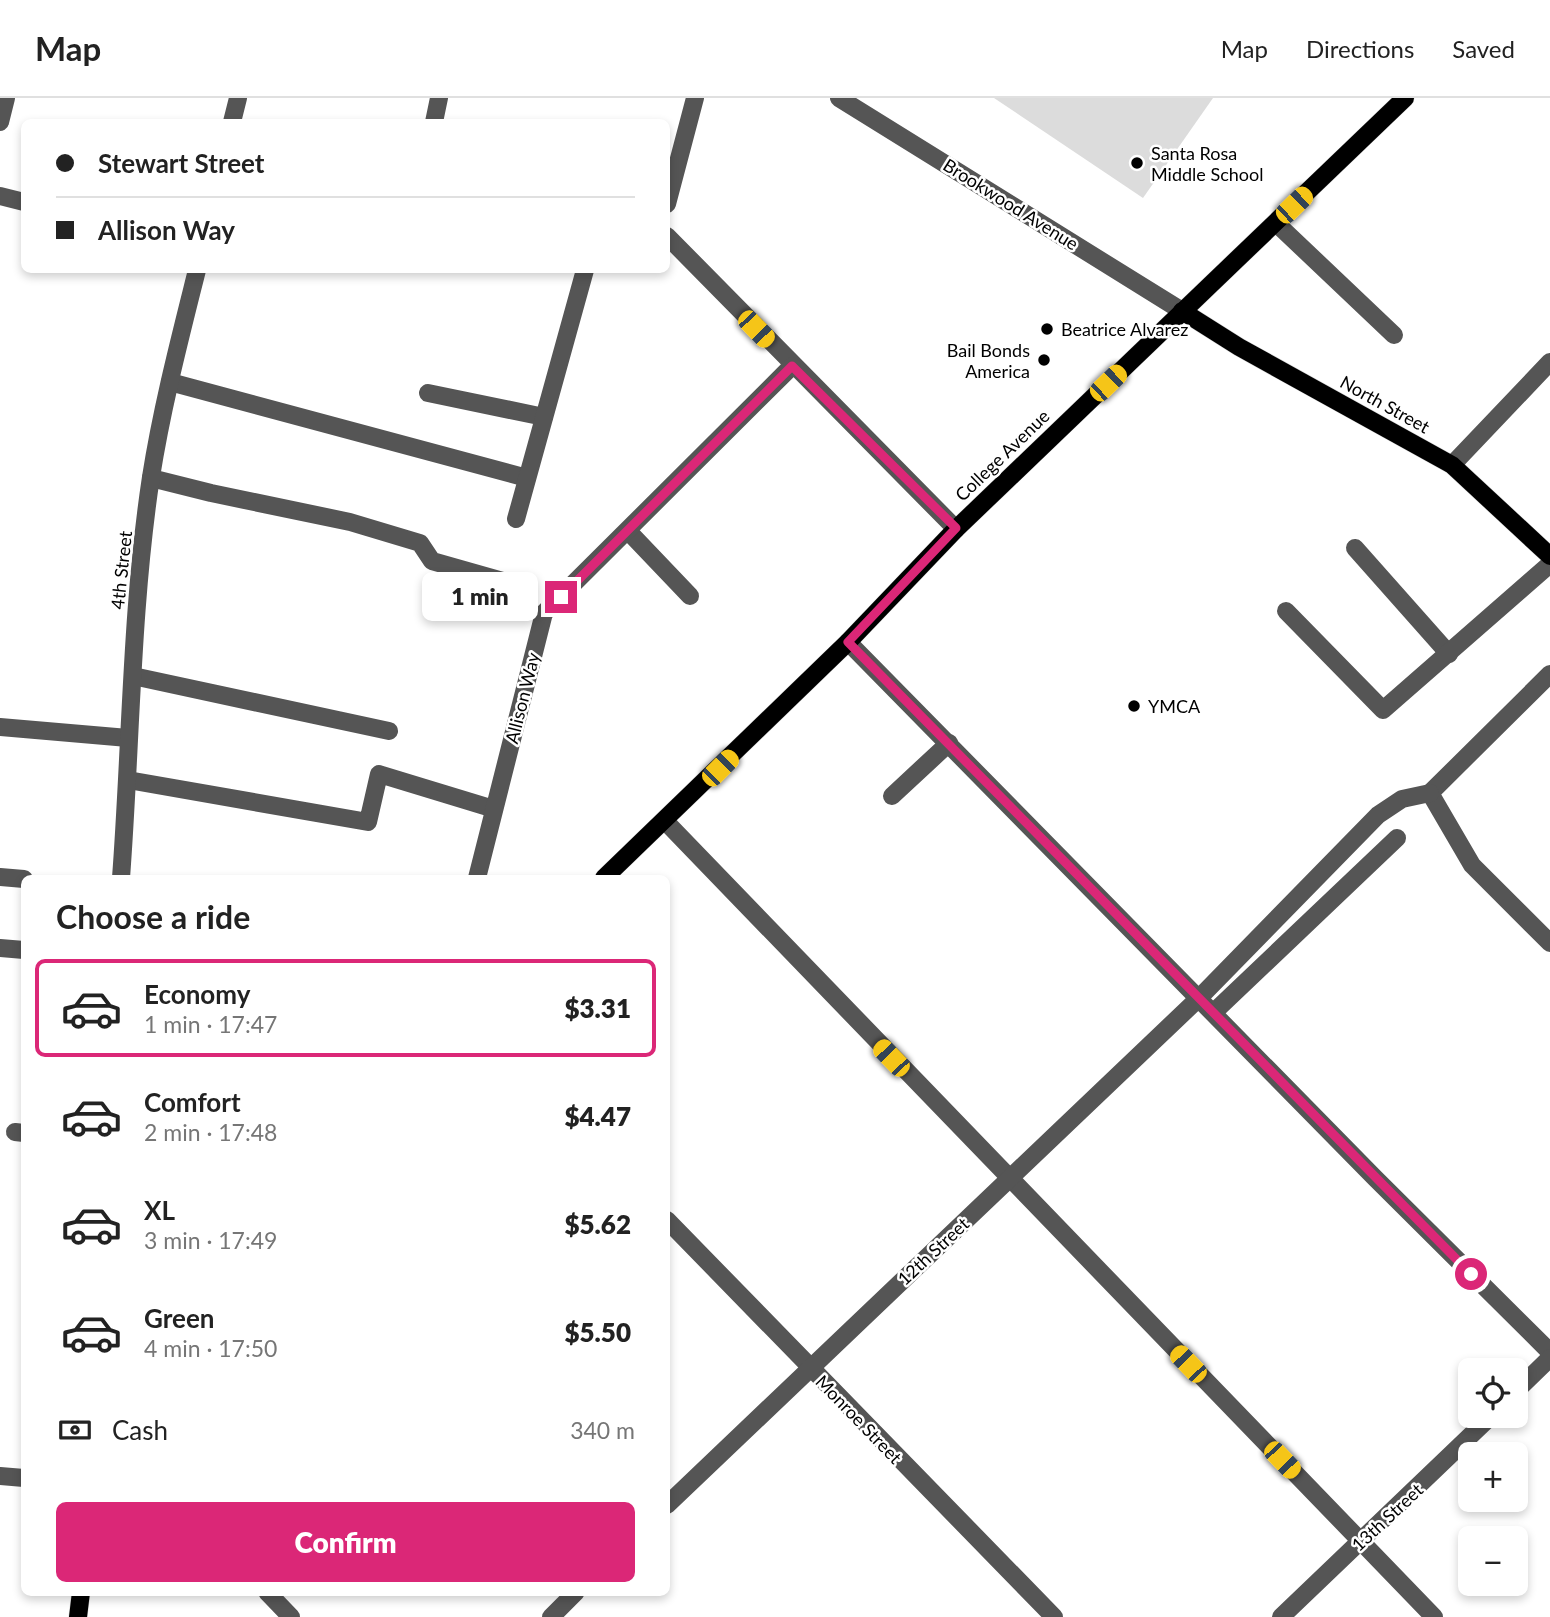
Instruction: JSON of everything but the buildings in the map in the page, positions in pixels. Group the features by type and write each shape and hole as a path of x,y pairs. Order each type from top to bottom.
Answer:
{"main road":[{"name":"College Avenue","path":"607,875 666,822 848,642 956,528 1405,98"},
{"name":"North Street","path":"1182,311 1238,347 1452,465 1550,556"},
{"path":"78,1617 81,1596"}],"street":[{"path":"0,122 6,98"},
{"path":"233,119 239,98"},
{"path":"435,119 439,98"},
{"path":"670,193 695,98"},
{"name":"Brookwood Avenue","path":"839,98 1182,311"},
{"path":"0,196 21,201"},
{"path":"1276,223 1394,335"},
{"path":"670,239 792,366 956,528"},
{"name":"4th Street","path":"121,875 128,738 151,478 170,382 196,273"},
{"path":"516,519 584,273"},
{"path":"1452,465 1550,362"},
{"name":"Allison Way","path":"478,875 544,613 792,366"},
{"path":"170,382 527,478"},
{"path":"428,393 544,417"},
{"path":"151,478 350,522 420,543 432,561 506,582"},
{"path":"628,531 690,596"},
{"path":"1354,548 1449,653"},
{"path":"1286,611 1383,710 1550,564"},
{"path":"848,642 1374,1178 1550,1352"},
{"path":"1550,674 1430,793 1472,865 1550,943"},
{"path":"133,676 389,731"},
{"path":"0,727 128,738"},
{"path":"892,796 949,743"},
{"path":"128,780 368,822 379,774 494,809"},
{"name":"12th Street","path":"670,1503 1200,998 1378,815 1402,799 1430,793"},
{"path":"666,822 1434,1617"},
{"path":"1214,1012 1396,838"},
{"path":"0,877 21,879"},
{"path":"0,948 21,950"},
{"name":"Monroe Street","path":"670,1223 1054,1617"},
{"path":"1528,1379 1550,1358"},
{"name":"13th Street","path":"1281,1617 1479,1428"},
{"path":"0,1476 21,1478"},
{"path":"271,1596 291,1617"},
{"path":"551,1617 572,1596"}],"shaded area":[{"path":"994,98 1213,98 1143,198"}],"place":[{"name":"Santa Rosa Middle School","path":"1137,163"},
{"name":"Beatrice Alvarez","path":"1047,329"},
{"name":"Bail Bonds America","path":"1044,360"},
{"name":"YMCA","path":"1134,706"}],"route":[{"path":"561,597 792,366 956,528 848,642 1471,1274"}]}
